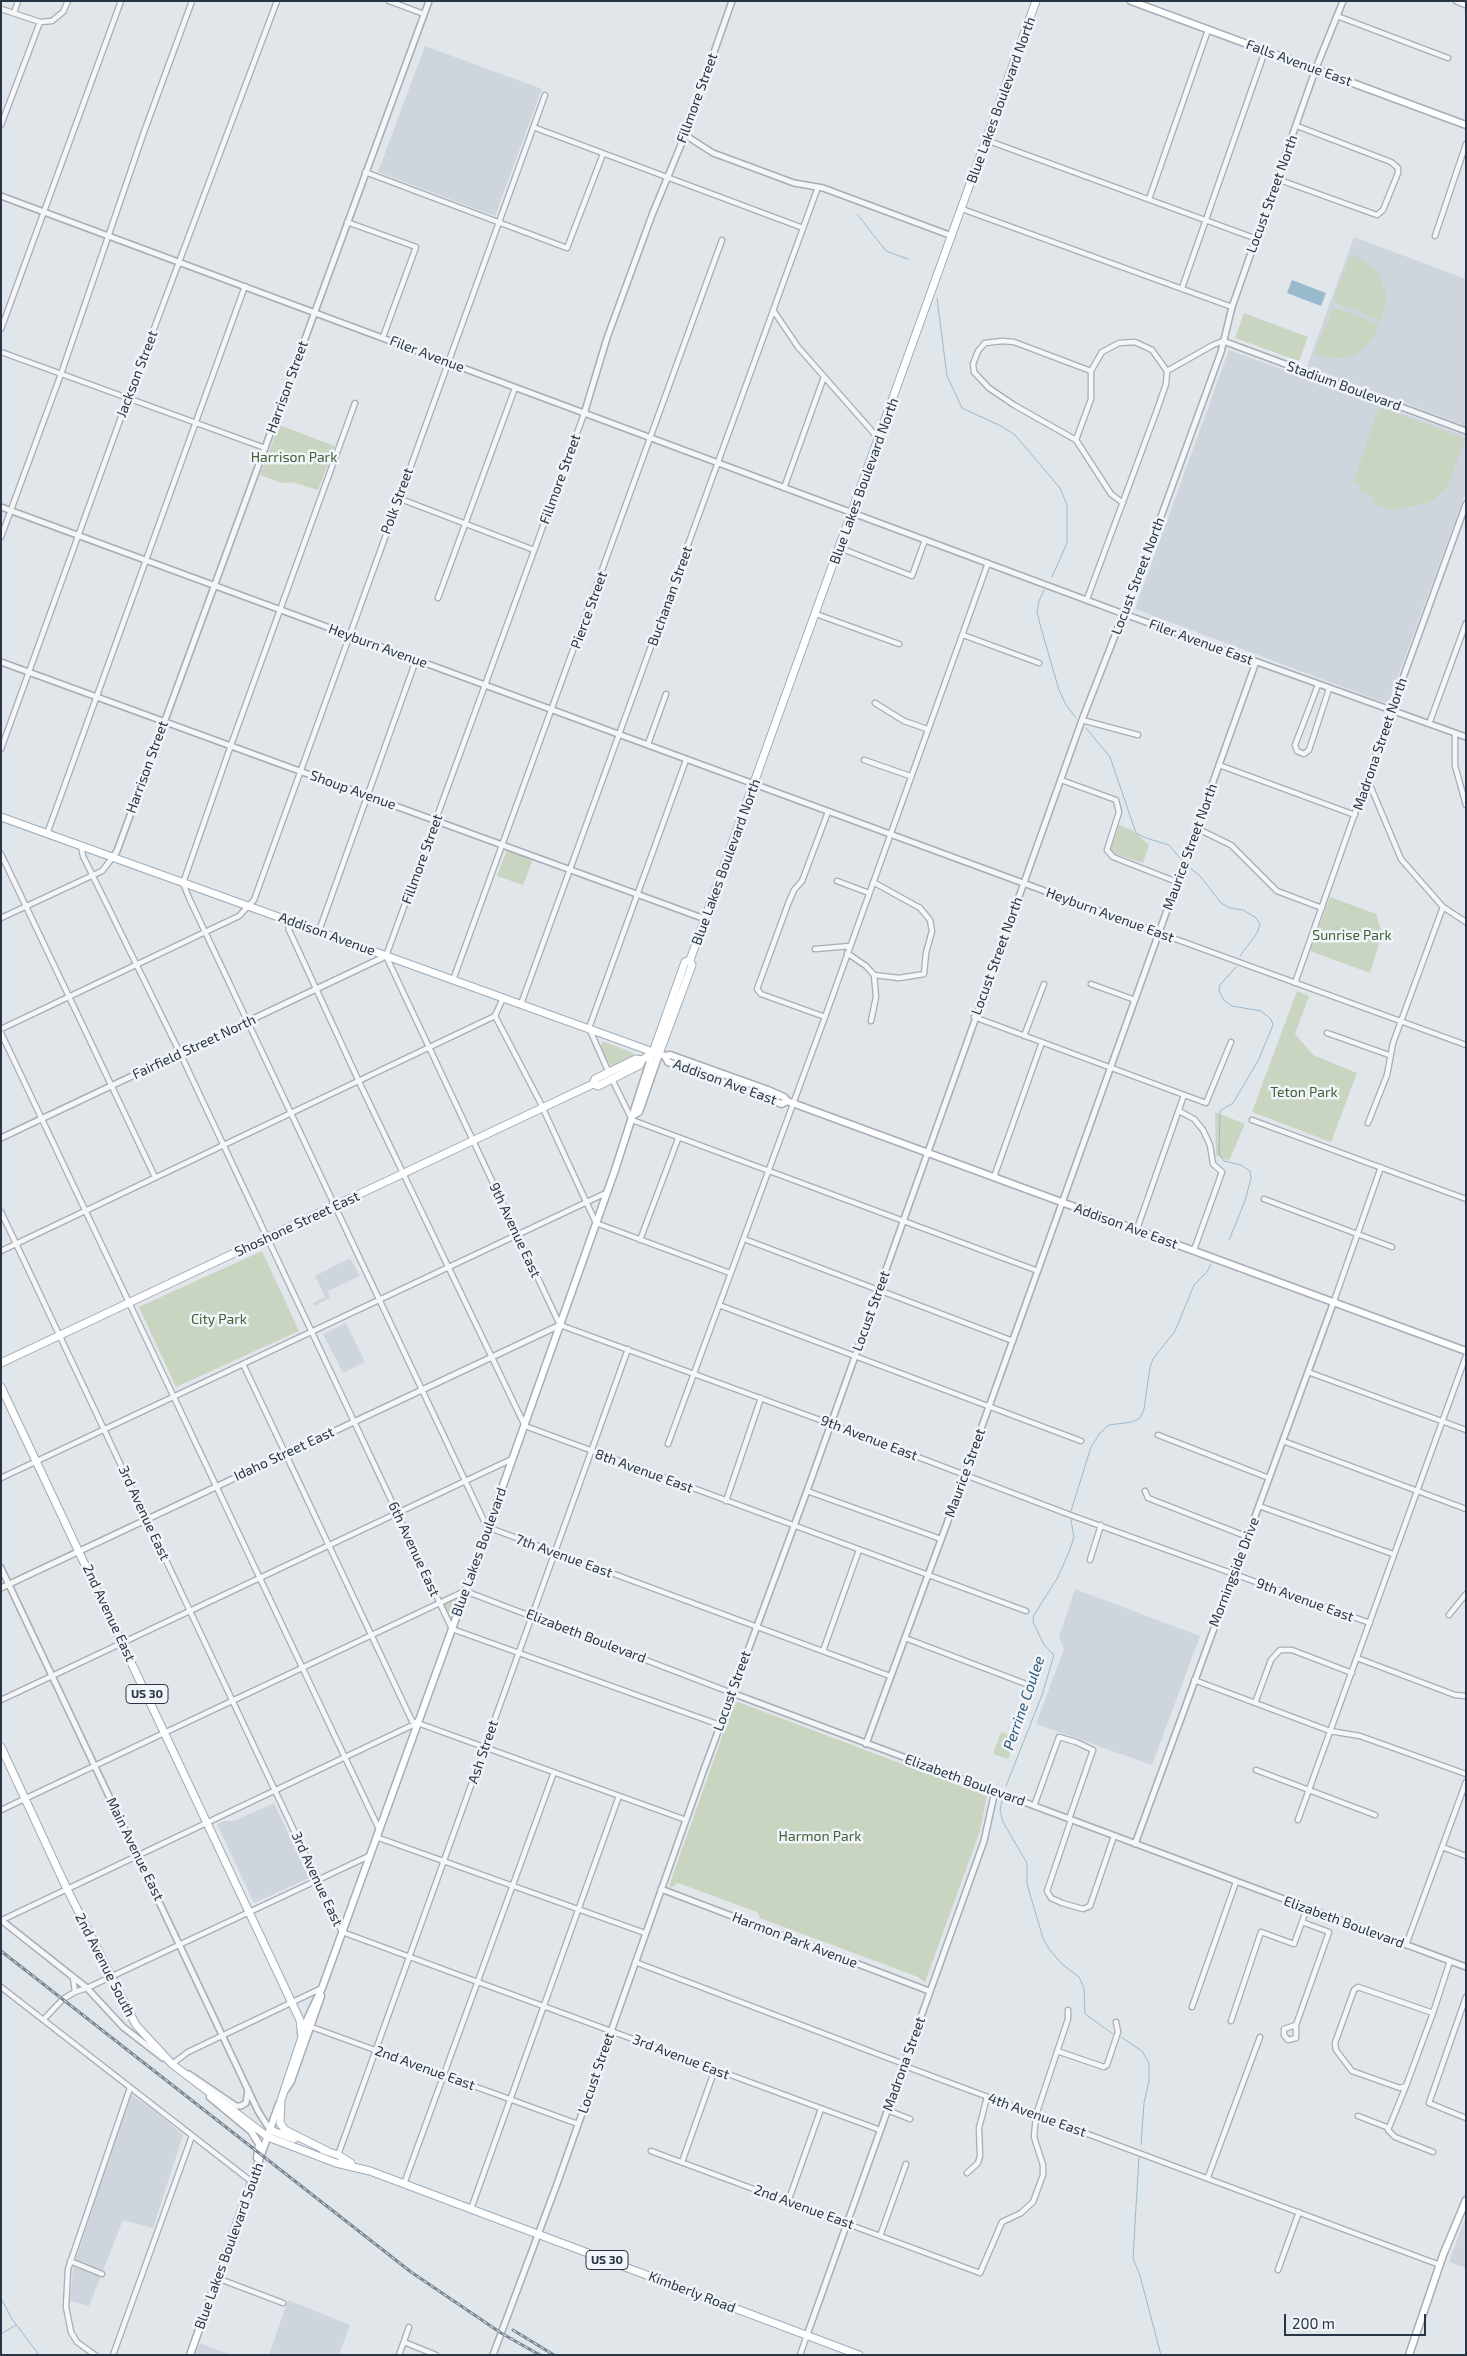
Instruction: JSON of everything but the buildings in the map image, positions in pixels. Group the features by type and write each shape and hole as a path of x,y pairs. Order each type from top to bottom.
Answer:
{"main road":[{"name":"Blue Lakes Boulevard North","path":"659,1054 685,962 690,960 754,785 1036,1"},
{"name":"Falls Avenue East","path":"1131,1 1466,125"},
{"name":"Addison Avenue","path":"1,817 659,1054"},
{"name":"Shoshone Street East","path":"1,1364 593,1084 598,1086 610,1076 640,1065 642,1060 659,1054"},
{"name":"Addison Ave East","path":"659,1054 668,1062 782,1104 791,1101 1466,1351"},
{"name":"Blue Lakes Boulevard","path":"305,2025 320,2003 322,1988 378,1829 525,1426 633,1118 632,1110 659,1054"},
{"name":"2nd Avenue East","path":"1,1387 249,1912 305,2025"},
{"name":"2nd Avenue South","path":"1,1747 67,1889 136,2025 174,2065 269,2133"},
{"path":"269,2133 305,2025"},
{"path":"174,2065 251,2132 258,2144 253,2179"},
{"path":"281,2100 280,2123 285,2130 327,2151"},
{"name":"Kimberly Road","path":"269,2133 336,2163 356,2166"},
{"name":"Kimberly Road","path":"269,2133 338,2155 356,2166 858,2355"},
{"name":"Blue Lakes Boulevard South","path":"190,2355 269,2133"},
{"path":"1409,2355 1440,2265 1466,2200"}],"street":[{"path":"14,14 18,1"},
{"path":"1,9 40,22 52,21 63,12 68,1"},
{"path":"1,329 121,1"},
{"path":"1,537 61,374 192,1"},
{"name":"Jackson Street","path":"1,749 128,398 277,1"},
{"path":"389,1 424,14"},
{"name":"Harrison Street","path":"112,857 117,851 429,1"},
{"name":"Fillmore Street","path":"386,956 584,414 607,338 685,134 732,1"},
{"name":"Locust Street North","path":"929,1151 974,1017 1082,720 1124,614 1218,361 1232,307 1316,68 1343,1"},
{"path":"1456,1 1465,4"},
{"path":"1337,16 1448,58"},
{"path":"1,125 40,22"},
{"path":"1149,199 1208,30"},
{"path":"1182,288 1265,51"},
{"name":"Polk Street","path":"249,906 254,900 299,770 545,95"},
{"path":"1277,179 1376,215 1384,210 1398,173 1398,168 1391,162 1297,126"},
{"path":"533,128 803,228"},
{"path":"685,134 723,156 794,183 818,187 952,236"},
{"path":"986,140 1257,239"},
{"path":"1435,236 1466,144"},
{"path":"365,172 568,248 603,154"},
{"name":"Buchanan Street","path":"521,1004 572,869 818,187"},
{"name":"Filer Avenue","path":"1,196 584,414 718,462 852,514"},
{"path":"962,208 1232,307"},
{"path":"347,222 416,247 382,337"},
{"name":"Pierce Street","path":"453,980 553,711 722,240"},
{"path":"47,834 95,696 245,286"},
{"path":"774,310 798,347 879,439"},
{"path":"1091,371 1014,342 1002,340 984,343 975,357 974,369 980,380 1001,396 1076,440 1111,494 1123,503"},
{"path":"1076,440 1091,400 1091,371 1102,352 1127,341 1135,342 1152,350 1168,371 1166,384 1087,599"},
{"path":"1168,371 1223,341"},
{"name":"Stadium Boulevard","path":"1223,341 1466,431"},
{"path":"1,352 265,448"},
{"path":"784,488 824,377"},
{"path":"438,598 516,388"},
{"path":"355,403 183,883 204,932 487,1527"},
{"path":"398,498 534,550"},
{"name":"Madrona Street North","path":"1295,983 1466,504"},
{"name":"Heyburn Avenue","path":"1,507 553,711 648,744 754,785"},
{"name":"Filer Avenue East","path":"852,514 1329,689 1466,737"},
{"path":"840,548 912,576 925,540"},
{"path":"668,1444 730,1273 744,1240 791,1101 825,1018 910,776 963,636 988,563"},
{"path":"816,614 899,644"},
{"path":"1429,724 1466,624"},
{"path":"963,636 1039,663"},
{"path":"318,931 416,660"},
{"name":"Shoup Avenue","path":"1,662 705,919"},
{"name":"Maurice Street North","path":"1063,1202 1256,662"},
{"path":"1318,685 1295,745 1297,751 1304,754 1309,750 1329,689"},
{"path":"648,744 666,694"},
{"path":"875,703 904,721 927,729"},
{"path":"1082,720 1138,735"},
{"path":"1455,734 1455,766 1466,805"},
{"path":"686,760 588,1028 610,1076 633,1118 678,1139 1038,1271"},
{"path":"864,760 910,776"},
{"path":"1219,765 1355,815"},
{"path":"1367,778 1401,859 1443,907 1466,922"},
{"path":"1061,780 1116,800 1119,812 1107,850 1113,857 1177,882"},
{"name":"Heyburn Avenue East","path":"754,785 1466,1045"},
{"path":"825,1018 761,994 757,989 788,904 794,890 802,881 828,812"},
{"path":"1196,828 1231,845 1277,891 1322,908"},
{"name":"6th Avenue East","path":"81,846 83,856 92,875 180,1053 452,1629"},
{"path":"1,854 155,1177"},
{"path":"1,918 102,870 112,857"},
{"path":"837,881 869,893"},
{"path":"873,882 927,914 932,930 926,953 924,974 899,978 874,975"},
{"path":"249,906 239,916 1,1031 378,1829"},
{"path":"1368,1123 1387,1076 1389,1056 1400,1022 1443,907"},
{"path":"287,920 288,930 359,1081 525,1426"},
{"path":"814,949 850,946"},
{"path":"847,954 866,966 874,975 876,997 871,1021"},
{"name":"Fairfield Street North","path":"1,1138 386,956"},
{"name":"9th Avenue East","path":"386,956 560,1325 1370,1623"},
{"path":"1024,1036 1044,984"},
{"path":"1091,984 1135,1000"},
{"path":"1,1251 495,1016 503,998"},
{"path":"495,1016 542,1108 596,1223 730,1273"},
{"path":"974,1017 1206,1103 1231,1042"},
{"path":"1327,1033 1389,1056"},
{"path":"994,1177 1042,1042"},
{"path":"1137,1230 1184,1095"},
{"path":"1179,1110 1194,1120 1203,1130 1210,1145 1213,1164 1222,1172 1194,1250"},
{"path":"1252,1120 1466,1199"},
{"path":"640,1240 678,1139"},
{"name":"Locust Street","path":"493,2355 929,1151"},
{"path":"1334,1301 1381,1167"},
{"path":"1,1478 606,1194"},
{"path":"1264,1199 1392,1248"},
{"name":"Maurice Street","path":"866,1744 1063,1202"},
{"name":"3rd Avenue East","path":"1,1212 342,1932 880,2130"},
{"path":"744,1240 878,1292 1013,1341"},
{"name":"Morningside Drive","path":"1135,1844 1334,1301"},
{"path":"719,1305 1081,1441"},
{"name":"Idaho Street East","path":"1,1588 560,1325"},
{"name":"Ash Street","path":"338,2155 628,1349"},
{"path":"1298,1820 1466,1356"},
{"path":"243,1364 412,1721 686,1820"},
{"path":"1308,1372 1466,1430"},
{"path":"726,1501 761,1398"},
{"name":"8th Avenue East","path":"525,1426 1026,1611"},
{"path":"1158,1435 1269,1478"},
{"path":"1283,1440 1466,1509"},
{"path":"1,1700 512,1459"},
{"path":"807,1490 941,1539"},
{"path":"1145,1491 1148,1498 1248,1537"},
{"path":"1259,1506 1394,1554"},
{"path":"1090,1560 1101,1525"},
{"name":"7th Avenue East","path":"487,1527 890,1676"},
{"path":"823,1651 859,1550"},
{"name":"Main Avenue East","path":"1,1568 269,2133"},
{"path":"1,1810 465,1591"},
{"name":"Elizabeth Boulevard","path":"465,1591 866,1744 1466,1966"},
{"path":"1449,1615 1466,1594"},
{"path":"452,1629 720,1725"},
{"path":"905,1638 1026,1684"},
{"path":"1255,1703 1270,1660 1280,1650 1292,1650 1352,1673"},
{"path":"1357,1658 1455,1695 1466,1696"},
{"path":"1194,1680 1330,1731 1360,1736 1466,1774"},
{"path":"322,1988 188,2052 174,2065 123,2027 88,1988 2,1920 417,1723"},
{"path":"1034,1806 1059,1738 1076,1742 1093,1750 1048,1891 1051,1898 1062,1903 1083,1909 1090,1906 1114,1836"},
{"path":"1256,1770 1375,1815"},
{"path":"404,2184 476,1980 514,1885 554,1772"},
{"path":"1406,1945 1465,1784"},
{"name":"Madrona Street","path":"807,2335 984,1841 995,1791"},
{"path":"471,2209 619,1796"},
{"path":"376,1837 645,1933"},
{"path":"1442,1847 1466,1856"},
{"path":"44,2019 63,2000 75,1992 88,1988 181,1945 369,1856"},
{"path":"1192,2007 1236,1882"},
{"name":"Harmon Park Avenue","path":"661,1889 930,1991"},
{"path":"1232,2022 1261,1932 1294,1944 1307,1908"},
{"path":"1296,2024 1329,1932 1302,1922"},
{"path":"1389,2128 1406,2086 1450,1961"},
{"name":"4th Avenue East","path":"635,1962 987,2097 1208,2177 1440,2265"},
{"path":"73,1977 75,1992"},
{"path":"1,1987 192,2136 253,2179"},
{"path":"1406,2086 1400,2088 1352,2071 1336,2050 1335,2043 1338,2034 1354,1990 1358,1987 1432,2013"},
{"path":"1466,1997 1429,2103 1466,2118"},
{"path":"1036,2115 1068,2019 1068,2010"},
{"path":"1057,2051 1104,2067 1107,2065 1118,2032 1116,2022"},
{"name":"2nd Avenue East","path":"305,2025 578,2124"},
{"path":"1208,2177 1260,2037"},
{"path":"682,2162 716,2069"},
{"path":"186,2072 238,2106 244,2104 248,2098 247,2084"},
{"path":"95,2355 77,2342 68,2322 66,2287 70,2261 130,2088"},
{"path":"967,2173 978,2163 980,2156 979,2128 987,2097"},
{"path":"788,2202 821,2109"},
{"path":"887,2110 910,2118"},
{"name":"2nd Avenue East","path":"651,2151 956,2266 980,2273 1002,2222 1021,2213 1033,2202 1043,2175 1044,2166 1034,2137 1036,2115"},
{"path":"1358,2116 1389,2128 1395,2137 1433,2152"},
{"path":"113,2355 192,2136"},
{"path":"880,2236 906,2164"},
{"path":"1278,2270 1300,2212"},
{"path":"70,2261 102,2274"},
{"path":"217,2278 283,2302"},
{"path":"399,2355 409,2327"},
{"path":"800,2355 807,2335"},
{"path":"404,2342 436,2355"}],"shaded area":[{"path":"425,46 542,89 495,216 378,172"},
{"path":"1354,237 1466,279 1466,426 1307,366"},
{"path":"1229,350 1466,436 1466,491 1388,704 1135,609"},
{"path":"350,1258 360,1276 328,1291 330,1298 314,1306 313,1303 325,1297 315,1276"},
{"path":"346,1323 365,1362 343,1373 323,1334"},
{"path":"1075,1589 1200,1636 1152,1765 1036,1724 1064,1649 1059,1637"},
{"path":"274,1803 309,1878 254,1903 217,1824 224,1821 233,1821"},
{"path":"130,2094 156,2112 183,2135 153,2228 123,2220 89,2306 70,2301 73,2268"},
{"path":"1466,2216 1466,2268 1449,2262"},
{"path":"288,2300 350,2325 339,2355 269,2355"},
{"path":"200,2343 228,2354 230,2355 195,2355"}],"green space":[{"path":"1351,254 1372,266 1380,276 1387,298 1381,320 1338,304 1334,297"},
{"path":"1335,308 1379,324 1373,338 1362,350 1353,356 1331,359 1314,354 1332,310"},
{"path":"1244,313 1308,337 1299,361 1235,338"},
{"path":"1383,408 1465,439 1448,486 1429,503 1392,510 1376,505 1369,493 1360,491 1359,483 1354,481 1378,409"},
{"name":"Harrison Park","path":"279,425 335,446 318,490 292,482 282,483 260,475"},
{"path":"1119,825 1132,830 1149,845 1143,863 1110,852"},
{"path":"507,850 533,859 523,885 497,876"},
{"name":"Sunrise Park","path":"1330,897 1376,914 1382,934 1370,973 1310,951"},
{"name":"Teton Park","path":"1297,991 1309,996 1295,1034 1313,1055 1357,1073 1331,1142 1252,1112"},
{"path":"605,1042 633,1053 633,1057 614,1066 610,1065 601,1047 602,1043"},
{"path":"1215,1112 1245,1124 1229,1161 1216,1155"},
{"name":"City Park","path":"262,1251 299,1331 176,1387 139,1307"},
{"path":"465,1591 452,1629 439,1603"},
{"name":"Harmon Park","path":"738,1702 987,1796 980,1831 925,1982 918,1977 760,1918 757,1912 678,1883 670,1888 670,1883 734,1703"},
{"path":"1001,1732 1015,1737 1008,1759 993,1754"}],"water":[{"path":"1292,280 1326,293 1321,306 1287,293"}],"waterway":[{"name":"Perrine Coulee","path":"857,214 886,251 908,259"},
{"name":"Perrine Coulee","path":"937,298 947,376 962,408 1003,427 1015,435 1060,488 1067,505 1067,543 1052,577"},
{"name":"Perrine Coulee","path":"1044,590 1037,612 1059,690 1066,705 1076,718"},
{"name":"Perrine Coulee","path":"1086,728 1110,757 1136,833 1169,845 1180,858"},
{"name":"Perrine Coulee","path":"1188,866 1201,877 1221,903 1230,908 1243,910 1255,917 1260,924 1257,933 1240,956"},
{"name":"Perrine Coulee","path":"1229,1240 1245,1201 1251,1178 1250,1171 1241,1165 1224,1161 1219,1154 1220,1111 1233,1103 1258,1061 1273,1025 1271,1019 1261,1011 1232,1006 1224,1000 1219,991 1220,985 1236,967"},
{"name":"Perrine Coulee","path":"1071,1511 1091,1447 1100,1433 1109,1425 1132,1422 1140,1418 1144,1409 1150,1367 1153,1359 1175,1331 1194,1285 1207,1272 1211,1264"},
{"name":"Perrine Coulee","path":"1006,1786 1042,1695 1054,1655 1044,1645 1033,1622 1034,1615 1058,1577 1069,1552 1074,1537 1071,1520"},
{"name":"Perrine Coulee","path":"1002,1801 1000,1810 1003,1822 1027,1863 1027,1884 1043,1938 1049,1949 1062,1964 1079,1977 1084,1988 1085,2014 1113,2034"},
{"name":"Perrine Coulee","path":"1121,2037 1142,2051 1149,2063 1149,2081 1144,2103 1141,2145"},
{"name":"Perrine Coulee","path":"1139,2157 1133,2258 1140,2276 1161,2355"},
{"path":"1,2298 12,2319 39,2355"},
{"path":"1,2334 16,2325"}],"railway":[{"path":"1,1951 411,2272 501,2333 540,2355"},
{"path":"513,2330 554,2355"}]}
